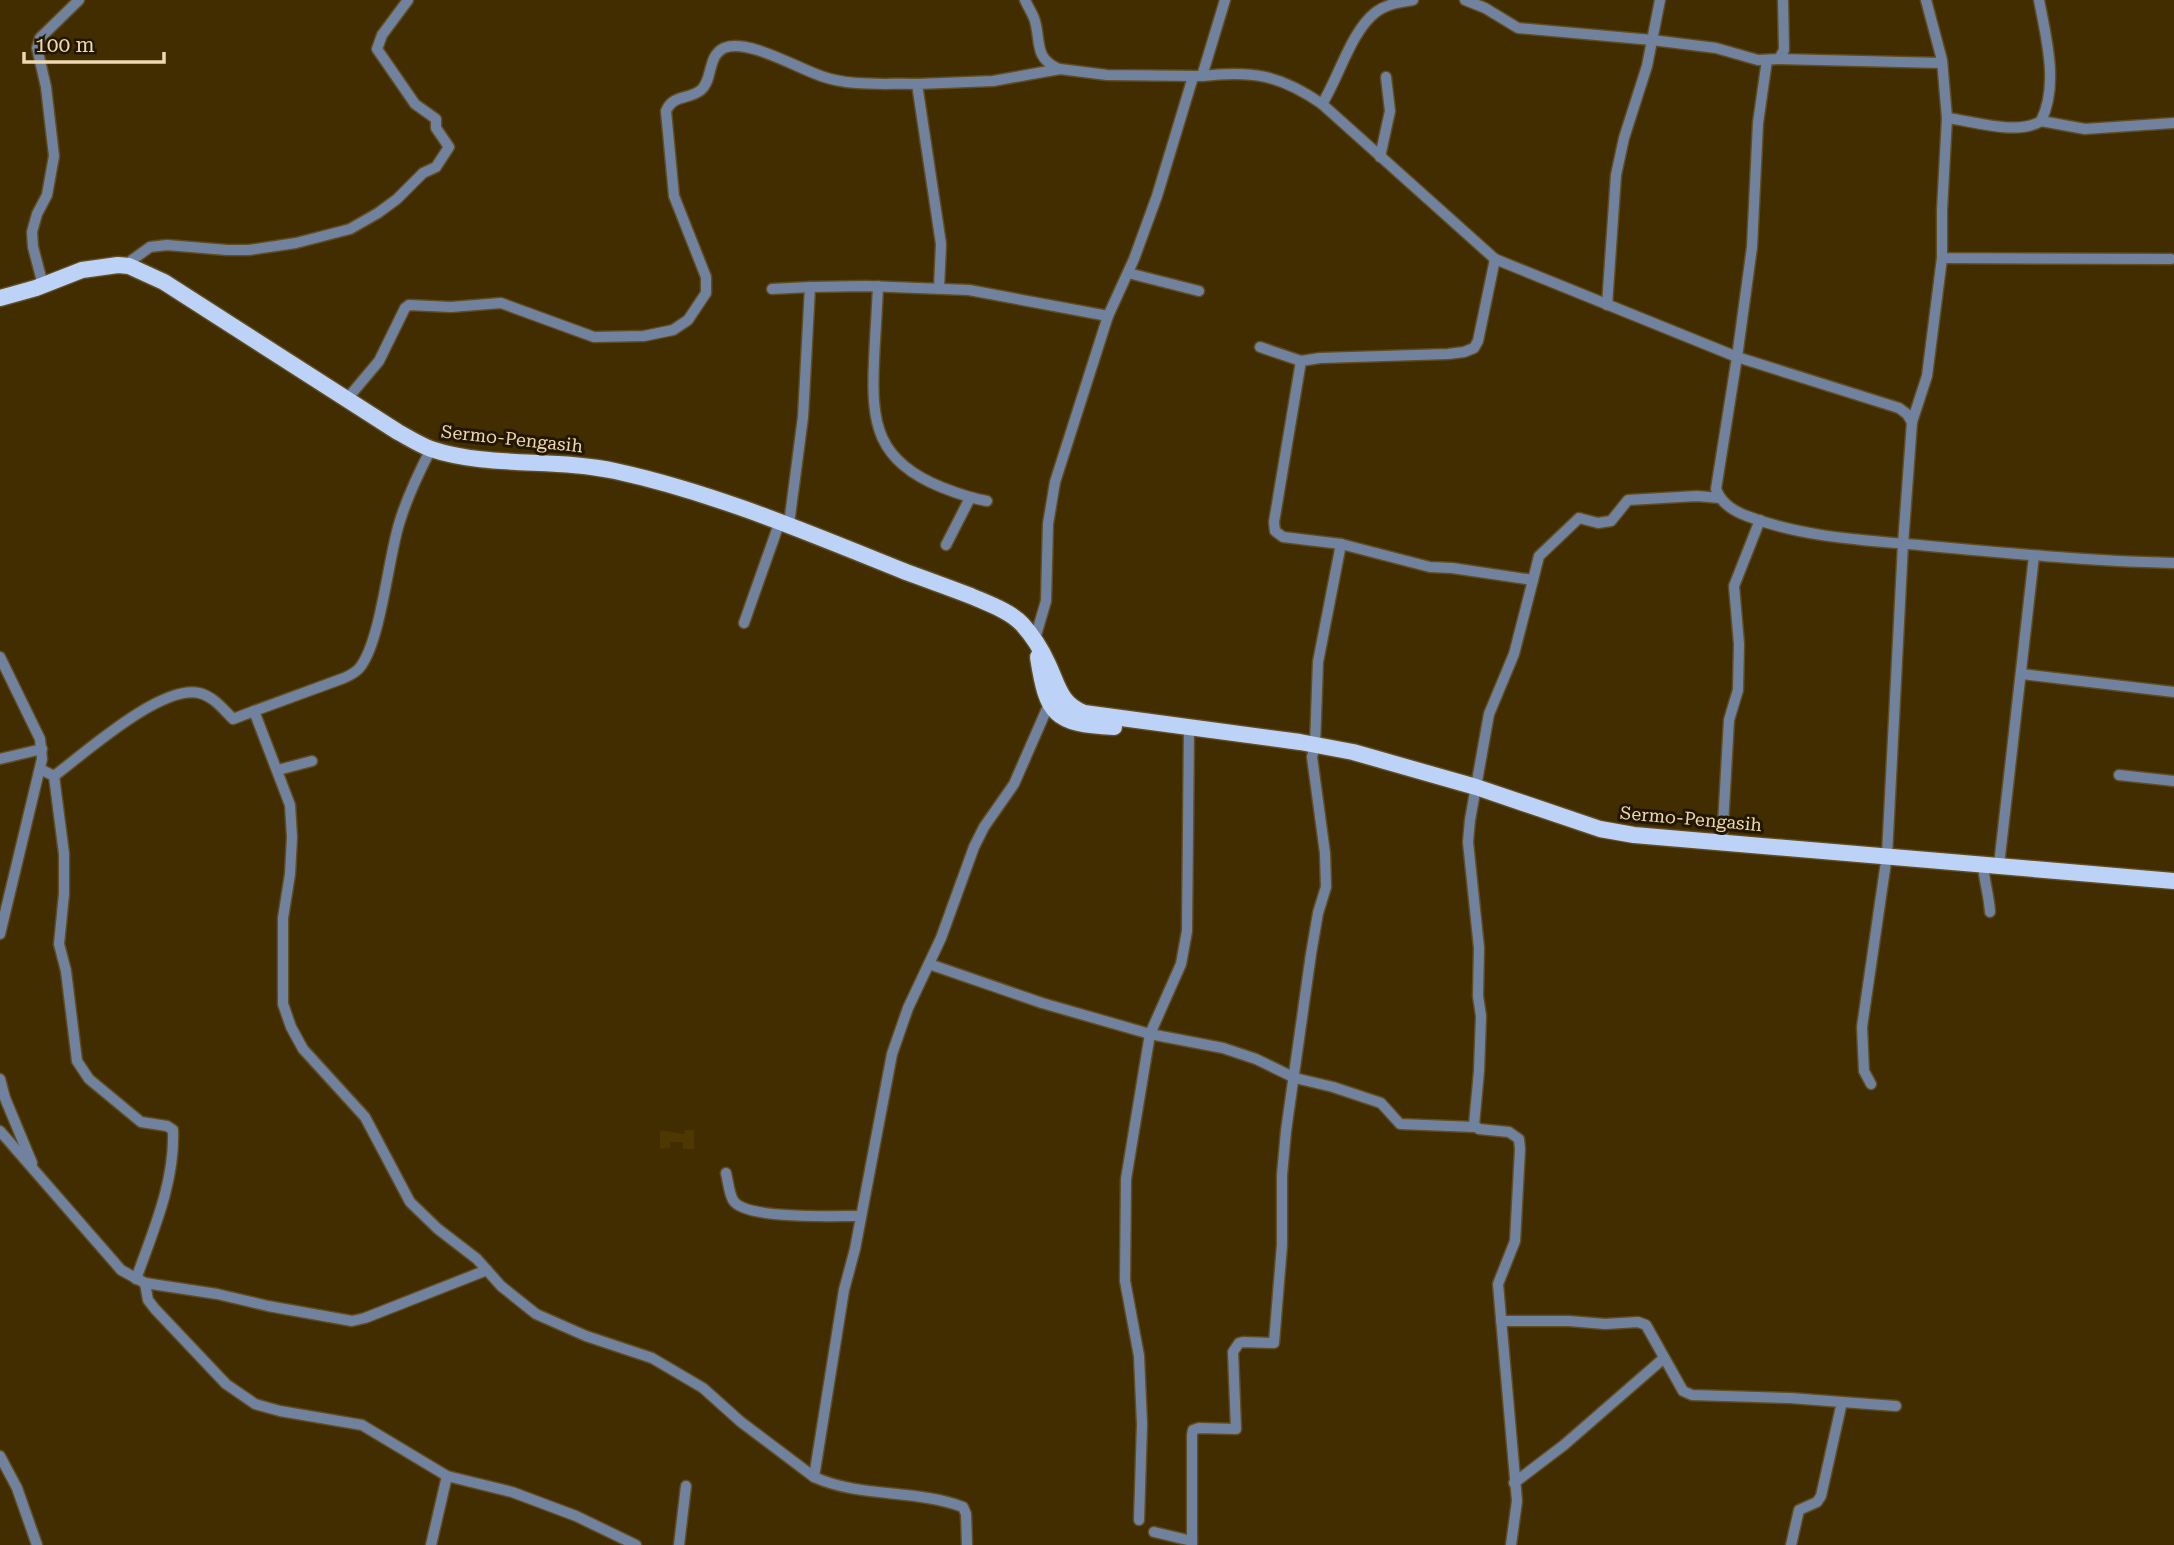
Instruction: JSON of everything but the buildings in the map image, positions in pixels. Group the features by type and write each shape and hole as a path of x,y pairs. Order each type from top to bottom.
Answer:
{"main road":[{"name":"Sermo-Pengasih","path":"0,298 82,270 129,266 164,282 398,432 431,449 522,463 581,466 614,471 667,485 785,523 994,607 1015,617 1024,625 1044,654 1059,693 1073,709 1095,715 1315,745 1391,761 1600,829 1634,835 2174,881"},
{"name":"Sermo-Pengasih","path":"1035,643 1049,704 1055,713 1064,719 1087,726 1182,728"}],"street":[{"path":"43,285 32,232 37,214 47,195 54,156 46,87 37,48 47,31 79,0"},
{"path":"129,266 132,260 150,247 176,245 249,250 296,243 349,229 378,214 423,173 436,167 449,147 436,128 436,120 415,104 377,49 382,35 408,0"},
{"path":"1026,0 1035,21 1038,48 1050,65 1060,69 1107,75 1197,76 1226,73 1266,76 1299,88 1322,104 1495,259 1737,357 1904,411 1916,411"},
{"path":"1035,643 1046,601 1050,505 1079,404 1108,316 1128,273 1157,196 1225,0"},
{"path":"1322,104 1367,22 1376,12 1395,3 1413,0"},
{"path":"1465,0 1485,8 1518,28 1716,48 1767,60 1942,63"},
{"path":"1607,305 1616,175 1624,138 1647,66 1660,0"},
{"path":"1779,59 1784,50 1783,0"},
{"path":"1871,1084 1864,1071 1862,1027 1887,855 1912,422 1927,376 1942,258 1941,210 1947,118 1942,63 1926,0"},
{"path":"2039,0 2050,80 2041,121"},
{"path":"347,399 379,361 409,305 451,307 501,303 594,337 659,334 673,330 688,320 706,293 707,285 674,196 666,111 673,101 704,87 713,60 722,49 730,47 757,51 821,77 844,83 993,81 1060,69"},
{"path":"1767,60 1758,123 1752,247 1716,489 1720,498 1745,516 1830,537 2034,556 2174,563"},
{"path":"1380,157 1391,111 1387,77"},
{"path":"917,84 941,244 939,288"},
{"path":"1947,118 2008,127 2041,121 2085,129 2174,123"},
{"path":"1942,258 2171,259"},
{"path":"1260,347 1301,361 1464,352 1474,348 1478,341 1495,259"},
{"path":"1128,273 1199,291"},
{"path":"772,289 878,286 969,290 1108,316"},
{"path":"878,286 872,397 878,430 900,463 911,473 970,498 986,501"},
{"path":"744,623 785,523 803,418 810,287"},
{"path":"1301,361 1276,503 1275,531 1283,537 1341,544 1430,567 1534,580"},
{"path":"1904,411 1912,422"},
{"path":"54,776 103,736 164,699 196,692 212,699 233,719 356,673 364,663 374,636 398,527 411,486 431,449"},
{"path":"1474,1127 1479,1071 1479,948 1468,842 1489,714 1514,654 1539,556 1579,518 1598,523 1611,521 1629,500 1697,496 1720,498"},
{"path":"946,545 970,498"},
{"path":"1721,842 1729,720 1738,690 1740,644 1734,586 1760,520"},
{"path":"1154,1532 1192,1543 1193,1430 1236,1429 1233,1352 1242,1342 1274,1343 1282,1245 1282,1175 1286,1131 1311,954 1318,913 1326,887 1322,824 1312,767 1318,663 1341,544"},
{"path":"1990,912 1989,891 1984,881 1991,865 2022,674 2034,556"},
{"path":"0,657 40,739 42,750 40,769 0,934"},
{"path":"2022,674 2174,692"},
{"path":"814,1477 842,1303 892,1054 908,1008 941,938 974,847 984,827 1014,783 1049,704"},
{"path":"254,711 290,805 290,874 283,918 284,1004 290,1027 303,1049 365,1118 410,1202 477,1259 501,1286 536,1314 586,1336 652,1358 703,1388 741,1422 814,1477 830,1484 929,1498 963,1507 966,1514 967,1545"},
{"path":"1139,1520 1141,1396 1139,1356 1125,1281 1126,1179 1150,1034 1181,964 1187,931 1182,728"},
{"path":"0,759 42,750"},
{"path":"278,770 312,761"},
{"path":"40,769 54,776"},
{"path":"2119,775 2174,780"},
{"path":"54,776 64,853 64,894 59,944 68,983 77,1061 89,1079 141,1122 167,1126 173,1130 174,1148 168,1181 141,1281 155,1310 226,1384 255,1404 362,1425 447,1476 512,1492 563,1511 636,1545"},
{"path":"929,964 1042,1003 1150,1034 1223,1048 1256,1059 1294,1078 1333,1087 1381,1103 1399,1124 1474,1127 1509,1132 1519,1139 1516,1232 1511,1254 1498,1284 1517,1501 1511,1545"},
{"path":"0,1079 36,1174"},
{"path":"0,1131 115,1263 141,1281 352,1321 487,1270"},
{"path":"726,1173 733,1201 744,1209 790,1216 860,1216"},
{"path":"1502,1321 1605,1324 1638,1322 1646,1325 1683,1391 1692,1395 1896,1406"},
{"path":"1514,1483 1564,1445 1664,1357"},
{"path":"1791,1545 1799,1510 1816,1502 1821,1496 1842,1402"},
{"path":"0,1456 18,1488 37,1545"},
{"path":"431,1545 447,1476"},
{"path":"679,1545 686,1486"}],"shaded area":[{"path":"660,1130 684,1134 685,1130 694,1130 694,1149 683,1149 683,1142 670,1142 670,1148 660,1149"}]}
